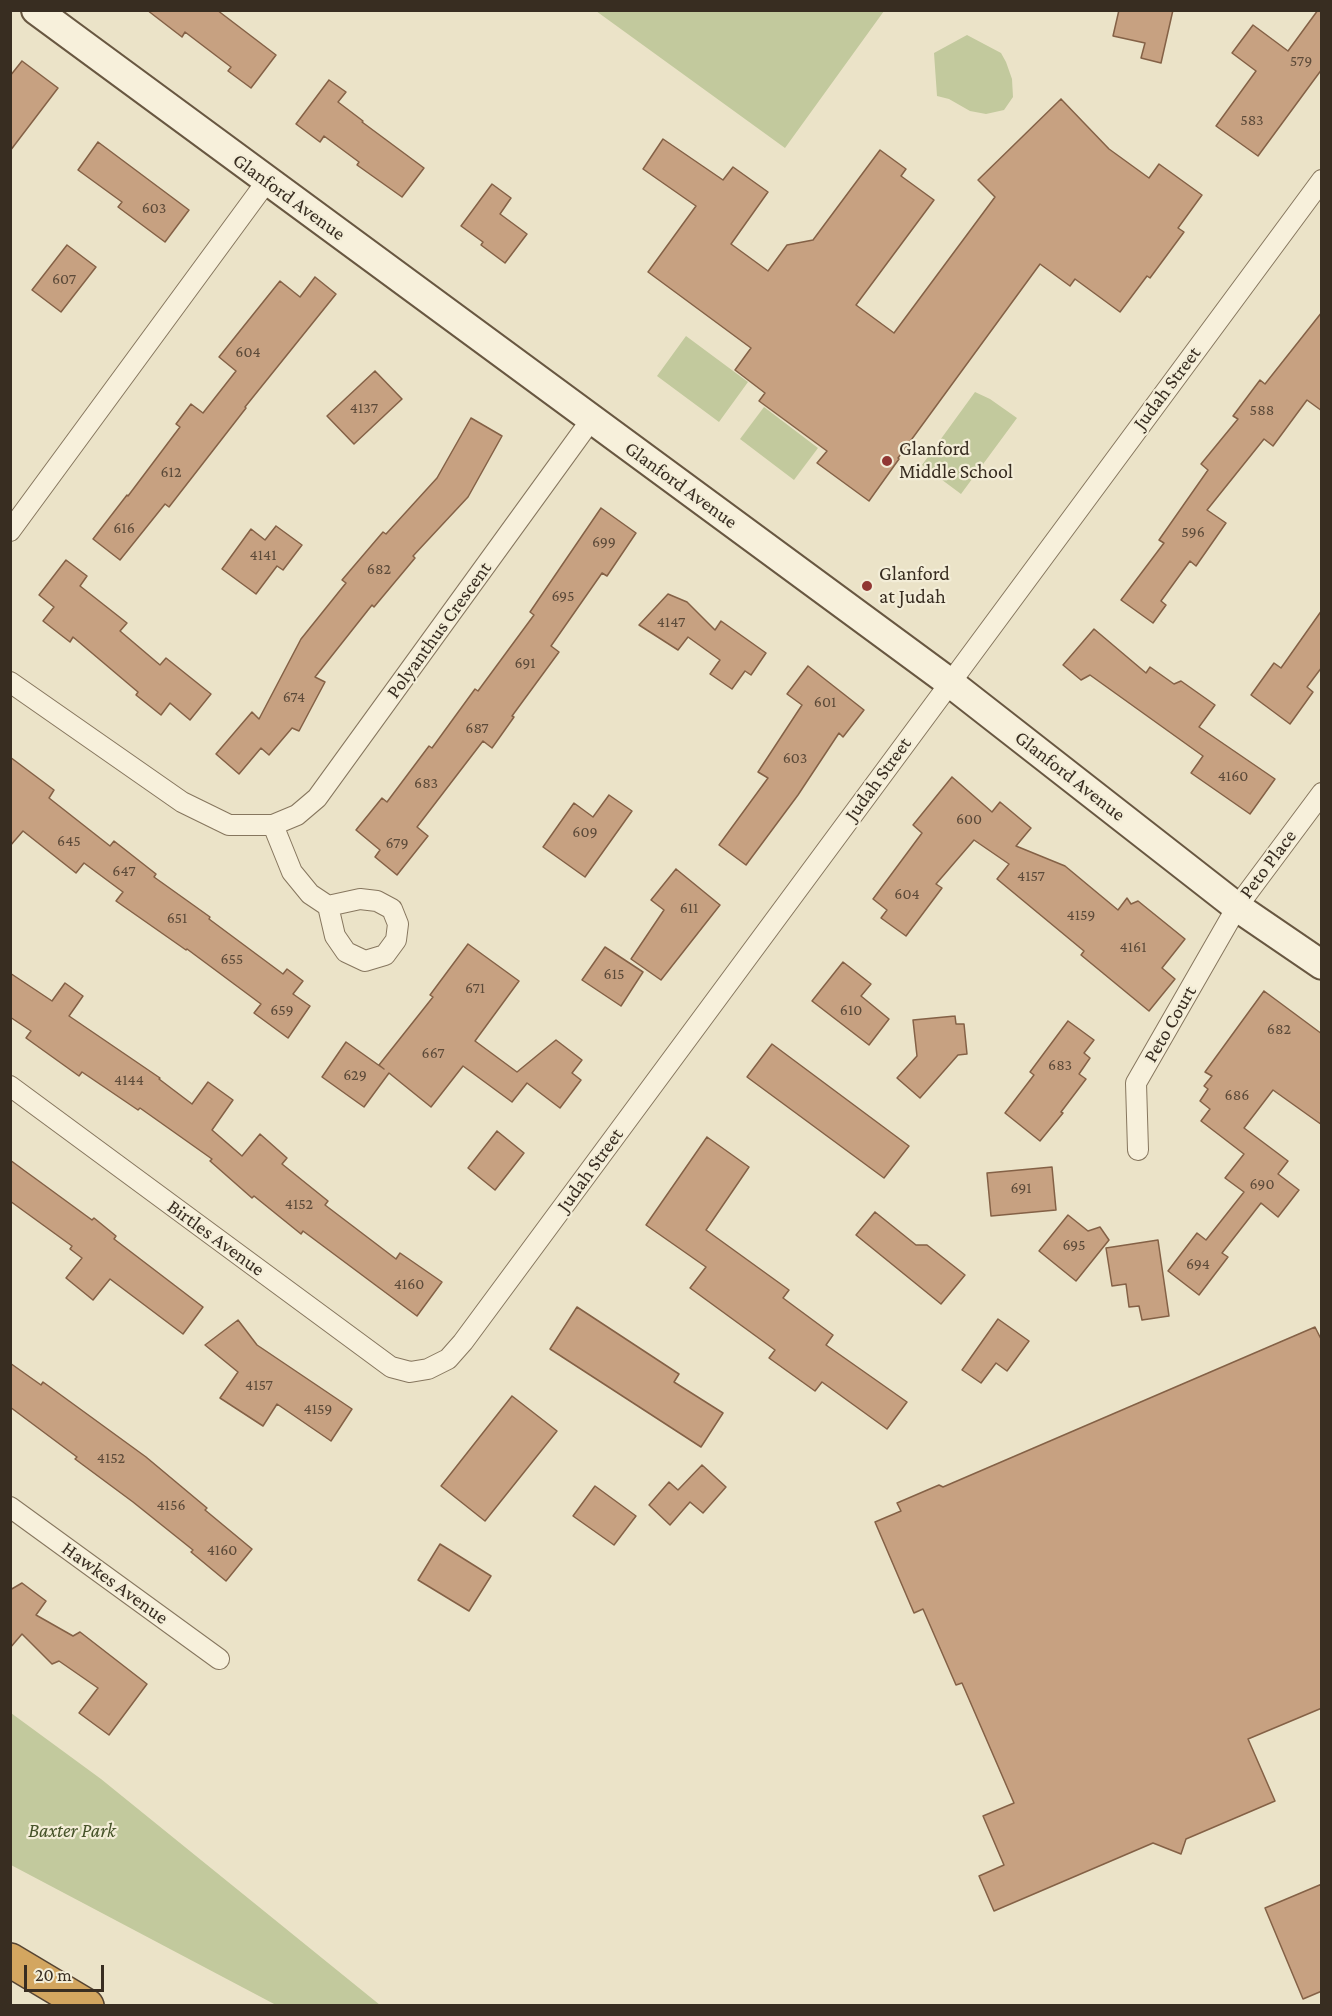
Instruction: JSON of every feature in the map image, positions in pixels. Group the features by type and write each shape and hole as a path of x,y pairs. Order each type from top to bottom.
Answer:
{"highway":[{"path":"10,1960 87,2006"},
{"path":"44,1980 102,2006"}],"main road":[{"name":"Glanford Avenue","path":"36,10 949,682 1237,907 1322,965"}],"street":[{"name":"Judah Street","path":"428,1368 448,1359 463,1342 1322,180"},
{"path":"10,531 267,181"},
{"name":"Polyanthus Crescent","path":"10,682 182,802 229,825 273,825 297,815 317,798 591,420"},
{"name":"Peto Place","path":"1237,907 1322,793"},
{"path":"273,825 292,872 310,894 328,906"},
{"name":"Peto Court","path":"1138,1150 1136,1083 1237,907"},
{"name":"Birtles Avenue","path":"10,1086 391,1367 410,1372 428,1368"},
{"name":"Hawkes Avenue","path":"10,1507 219,1659"}],"green space":[{"path":"596,11 884,11 785,148"},
{"path":"967,35 1001,53 1006,62 1012,79 1013,97 1004,110 986,114 970,111 949,99 937,96 934,53"},
{"path":"686,336 748,382 719,422 657,376"},
{"path":"975,392 990,399 1017,418 961,494 922,465"},
{"path":"764,407 818,448 794,480 740,439"},
{"name":"Baxter Park","path":"11,1713 101,1779 380,2005 276,2005 11,1865"}],"building":[{"path":"147,10 217,10 276,55 251,88 228,71 231,67 185,32 182,37"},
{"path":"1119,10 1173,10 1161,63 1141,58 1145,43 1113,36"},
{"path":"1318,10 1322,10 1322,69 1258,156 1216,126 1256,71 1232,53 1253,25 1288,51"},
{"path":"22,61 58,88 10,151 10,76"},
{"path":"329,80 346,92 338,102 424,168 402,197 357,165 359,162 324,136 320,142 296,124"},
{"path":"1061,99 1109,149 1149,178 1159,164 1202,195 1178,228 1184,232 1150,278 1147,276 1120,312 1075,279 1070,286 1040,264 869,501 817,463 827,451 759,401 765,393 735,370 751,348 648,272 696,206 643,169 663,139 723,180 733,167 768,192 731,244 768,271 787,245 813,240 880,150 906,169 901,176 934,200 856,305 894,333 995,197 978,180"},
{"path":"98,142 189,210 165,242 118,207 122,202 78,170"},
{"path":"492,184 511,198 500,214 527,234 505,263 481,245 483,242 461,226"},
{"path":"67,245 96,267 61,312 32,290"},
{"path":"315,277 336,294 245,407 169,507 165,504 120,560 93,539 180,427 176,424 191,404 203,413 236,371 219,357 280,281 300,297"},
{"path":"1322,312 1322,411 1307,400 1273,446 1264,439 1207,510 1226,523 1196,566 1190,561 1161,601 1166,605 1153,623 1121,600 1164,543 1159,540 1208,470 1201,464 1238,419 1233,416 1260,380 1265,384"},
{"path":"375,371 402,399 354,444 327,416"},
{"path":"471,418 502,436 468,497 413,556 415,558 374,607 372,605 315,677 325,682 299,731 292,728 269,755 261,748 239,774 216,754 252,712 259,719 301,639 346,583 342,580 383,532 386,534 437,478"},
{"path":"601,508 636,533 607,576 602,573 551,646 559,652 512,716 514,717 492,748 483,741 417,827 428,836 397,875 375,857 380,850 356,830 382,798 387,802 429,746 432,748 475,689 478,691 534,615 530,612"},
{"path":"276,526 302,545 283,570 277,566 256,594 222,569 251,529 265,540"},
{"path":"66,560 87,576 80,586 127,623 120,631 160,665 166,658 211,694 190,720 170,703 161,715 136,695 138,692 73,637 70,642 43,621 54,607 39,595"},
{"path":"668,594 687,602 715,630 721,621 766,653 751,675 745,671 732,689 710,674 720,660 688,637 678,650 639,625"},
{"path":"1322,610 1322,667 1307,687 1313,692 1290,724 1251,695 1274,663 1281,668"},
{"path":"1094,629 1146,673 1150,667 1174,684 1181,681 1215,705 1199,727 1275,779 1250,814 1191,773 1203,756 1090,675 1081,680 1063,665"},
{"path":"808,666 864,710 843,737 839,733 798,795 746,865 719,845 768,778 758,772 802,705 787,694"},
{"path":"10,757 54,790 49,798 110,846 114,841 156,874 154,877 283,974 287,969 303,981 293,994 310,1006 288,1038 254,1013 261,1004 187,949 116,901 123,892 84,863 76,873 23,831 10,846"},
{"path":"952,777 992,812 1000,802 1031,828 1016,846 1065,866 1118,910 1127,898 1131,904 1138,901 1185,939 1162,968 1175,979 1149,1011 1081,955 1084,951 997,879 1009,864 974,840 936,884 942,888 906,936 881,918 887,910 873,899 922,833 913,825"},
{"path":"609,795 632,811 585,877 543,847 574,803 593,817"},
{"path":"676,869 720,905 661,980 631,959 664,910 651,900"},
{"path":"468,944 519,981 475,1041 517,1072 556,1040 582,1060 572,1073 581,1080 560,1108 527,1083 512,1102 463,1066 431,1107 389,1073 364,1107 322,1077 346,1042 384,1069 379,1065 433,997 430,995"},
{"path":"605,947 643,972 621,1006 582,980"},
{"path":"843,962 871,984 861,996 889,1019 869,1045 812,1001"},
{"path":"10,973 52,1001 65,983 83,996 69,1016 160,1078 192,1104 208,1082 233,1100 212,1130 242,1156 260,1134 287,1158 282,1164 328,1201 325,1205 396,1259 400,1253 442,1282 417,1316 303,1231 301,1234 254,1196 252,1198 210,1161 212,1159 140,1108 138,1110 82,1072 79,1076 26,1038 31,1031 10,1017"},
{"path":"1264,991 1322,1034 1322,1125 1273,1090 1244,1128 1288,1161 1278,1174 1299,1190 1278,1217 1261,1203 1222,1253 1228,1257 1199,1295 1168,1271 1197,1233 1206,1240 1244,1192 1225,1178 1244,1154 1201,1121 1210,1109 1200,1101 1208,1089 1204,1086 1212,1076 1205,1072"},
{"path":"955,1016 956,1024 964,1024 967,1054 958,1055 920,1098 897,1078 917,1056 913,1020"},
{"path":"1068,1021 1094,1040 1084,1053 1090,1058 1079,1074 1086,1079 1040,1141 1005,1113 1034,1075 1030,1072"},
{"path":"772,1044 909,1146 884,1178 747,1077"},
{"path":"497,1131 524,1153 495,1190 468,1168"},
{"path":"707,1137 749,1167 706,1230 789,1290 783,1298 833,1335 826,1345 907,1402 887,1429 822,1382 815,1391 769,1358 775,1350 690,1288 706,1267 646,1225"},
{"path":"10,1160 92,1220 94,1218 116,1236 114,1239 203,1307 183,1334 110,1279 93,1300 66,1278 82,1258 70,1249 72,1246 10,1201"},
{"path":"1052,1167 1056,1210 991,1216 987,1173"},
{"path":"875,1212 916,1245 927,1245 965,1275 941,1304 856,1235"},
{"path":"1068,1215 1088,1231 1100,1227 1109,1240 1076,1281 1039,1251"},
{"path":"1158,1240 1169,1316 1142,1320 1139,1306 1129,1307 1126,1284 1112,1286 1106,1248"},
{"path":"577,1307 679,1374 674,1382 723,1413 701,1447 550,1349"},
{"path":"998,1319 1029,1341 1007,1371 996,1363 981,1383 962,1370"},
{"path":"238,1320 257,1345 352,1409 331,1441 277,1404 263,1426 220,1398 238,1372 205,1345"},
{"path":"1315,1327 1322,1341 1322,1708 1248,1739 1275,1801 1186,1839 1181,1854 1153,1843 994,1911 979,1876 1004,1865 983,1816 1014,1803 962,1683 956,1685 923,1609 914,1613 875,1522 901,1511 897,1503 939,1485 943,1487"},
{"path":"10,1363 41,1385 43,1382 146,1457 252,1549 226,1581 191,1552 193,1550 75,1459 77,1457 10,1407"},
{"path":"512,1396 557,1431 485,1521 441,1486"},
{"path":"702,1465 726,1487 703,1513 690,1502 670,1525 649,1505 669,1482 678,1490"},
{"path":"595,1486 636,1516 614,1545 573,1516"},
{"path":"440,1544 491,1576 469,1611 418,1580"},
{"path":"22,1583 46,1601 36,1615 73,1636 80,1632 147,1684 109,1735 79,1713 98,1688 59,1661 52,1664 22,1634 10,1648 10,1590"},
{"path":"1322,1884 1322,1991 1303,1999 1265,1908"}],"place":[{"name":"Glanford Middle School","path":"887,461"},
{"name":"Glanford at Judah","path":"867,586"}]}
